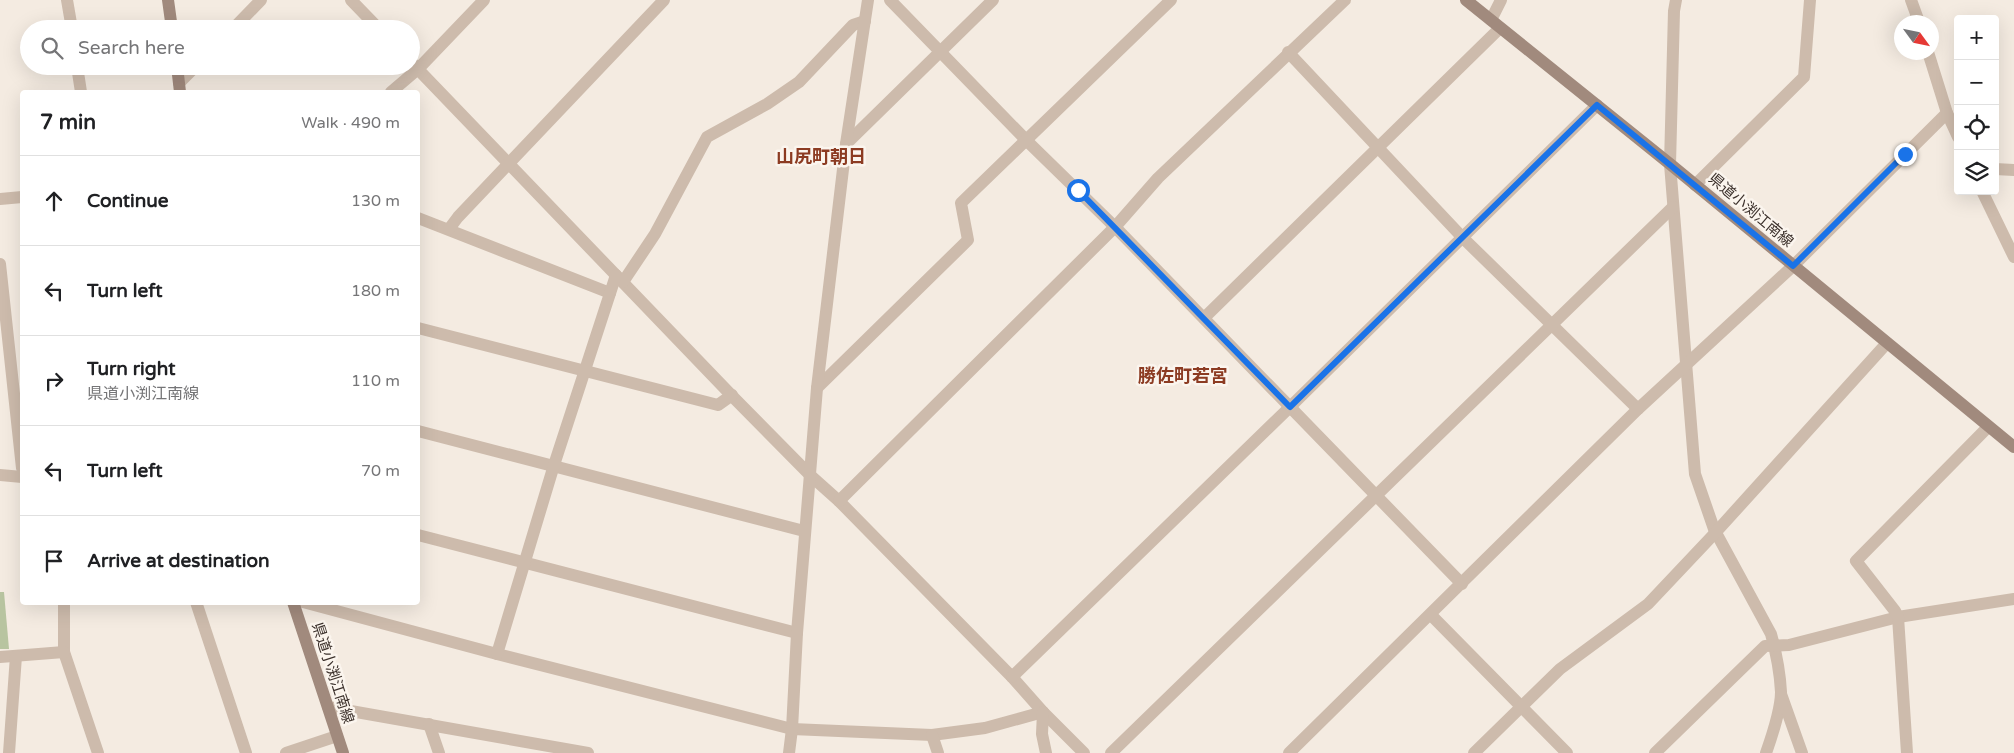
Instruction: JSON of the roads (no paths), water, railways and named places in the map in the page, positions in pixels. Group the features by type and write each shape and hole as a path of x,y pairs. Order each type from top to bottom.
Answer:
{"main road":[{"path":"168,0 171,20"},
{"name":"県道小渕江南線","path":"1466,0 1670,164 2014,447"},
{"path":"178,75 180,88"},
{"name":"県道小渕江南線","path":"294,605 343,753"}],"street":[{"path":"67,0 70,20"},
{"path":"242,20 261,0"},
{"path":"351,0 370,20"},
{"path":"420,59 484,0"},
{"path":"450,229 458,217 664,0"},
{"path":"789,753 804,531 811,476 817,388 846,144 868,0"},
{"path":"890,0 1115,227 1462,584"},
{"path":"846,144 993,0"},
{"path":"817,388 968,240 961,203 1028,141 1171,0"},
{"path":"839,501 1115,227 1158,178 1288,52 1345,0"},
{"path":"1204,318 1378,147 1496,24 1501,0"},
{"path":"1676,0 1674,11 1670,164 1695,474 1716,532 1771,634 1775,646 1781,694 1802,753"},
{"path":"1695,185 1804,77 1810,0"},
{"path":"1911,0 1916,15"},
{"path":"497,654 554,465 610,293 619,278 655,234 707,137 767,104 799,82 852,25 865,21"},
{"path":"1288,52 1463,238 1638,409"},
{"path":"1930,60 1947,113 1954,128"},
{"path":"420,71 732,396 811,476 839,501 1084,753"},
{"path":"78,75 81,90"},
{"path":"180,88 189,75"},
{"path":"393,90 405,75"},
{"path":"1012,677 1597,105"},
{"path":"1289,753 1638,409 1793,266 1947,113"},
{"path":"1999,168 2014,170"},
{"path":"1984,195 2014,257"},
{"path":"0,199 20,197"},
{"path":"1112,753 1673,207"},
{"path":"420,219 610,293"},
{"path":"0,264 20,449"},
{"path":"420,329 718,405 732,396"},
{"path":"1474,753 1560,669 1648,604 1716,532 1887,343"},
{"path":"1907,753 1898,617 1896,610 1856,561 1988,427"},
{"path":"420,432 804,531"},
{"path":"0,475 20,477"},
{"path":"420,536 797,633"},
{"path":"1655,753 1765,646 1789,645 1898,617 2014,598"},
{"path":"64,605 64,652 98,753"},
{"path":"197,605 246,753"},
{"path":"314,605 497,654 792,729 932,735 985,728 1043,712"},
{"path":"1431,615 1567,753"},
{"path":"0,657 64,652"},
{"path":"9,753 16,656"},
{"path":"1766,753 1774,730 1781,694"},
{"path":"328,707 588,753"},
{"path":"1043,712 1042,734 1046,753"},
{"path":"429,724 439,753"},
{"path":"932,735 938,753"},
{"path":"286,753 337,736"}],"district":[{"name":"山尻町朝日","path":"821,157"},
{"name":"勝佐町若宮","path":"1183,376"}]}
